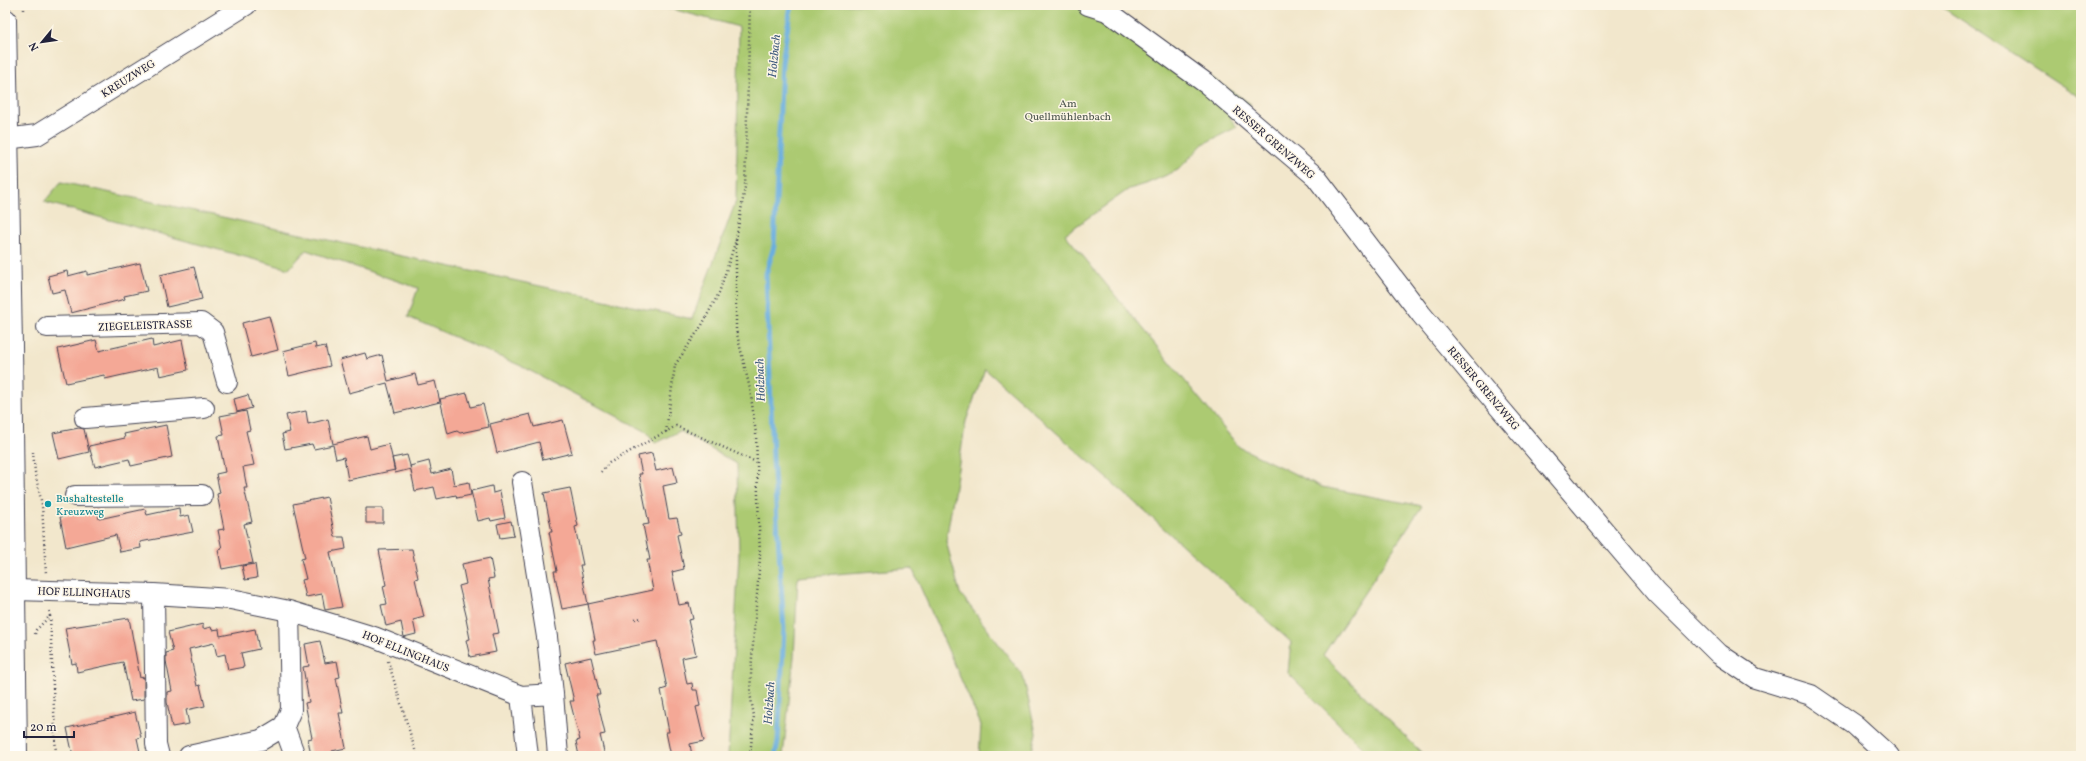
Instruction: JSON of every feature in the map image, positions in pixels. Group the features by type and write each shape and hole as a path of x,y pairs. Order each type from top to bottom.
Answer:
{"main road":[{"path":"5,20 6,161 15,590 16,756"}],"street":[{"name":"KREUZWEG","path":"6,139 37,135 246,5"},
{"name":"RESSER GRENZWEG","path":"1088,5 1111,8 1207,84 1316,177 1421,314 1481,386 1657,594 1719,654 1755,678 1811,695 1855,725 1889,756"},
{"name":"ZIEGELEISTRASSE","path":"47,327 201,323 214,332 227,382"},
{"path":"85,418 204,408"},
{"path":"522,482 547,637 558,756"},
{"path":"75,496 202,495"},
{"name":"HOF ELLINGHAUS","path":"15,590 154,594 231,599 289,611 381,640 521,696 553,694"},
{"path":"154,594 156,744 159,756"},
{"path":"189,756 261,740 284,726 291,710 289,611"},
{"path":"521,696 528,756"},
{"path":"284,726 295,756"}],"path":[{"path":"666,432 675,366 702,325 719,293 736,240 745,187 750,5"},
{"path":"736,240 736,330 750,389 756,434 760,557 750,693 754,716 750,756"},
{"path":"601,472 609,463 676,426 756,462"},
{"path":"50,616 56,756"},
{"path":"635,619 642,618"},
{"path":"381,640 417,756"}],"green space":[{"name":"Am Quellmühlenbach","path":"657,5 1109,5 1126,21 1251,104 1230,118 1237,127 1203,144 1178,170 1146,184 1129,189 1065,234 1239,447 1322,487 1422,506 1323,655 1425,756 1371,756 1288,673 1291,642 985,369 966,421 946,541 960,593 1023,676 1036,733 1031,756 979,756 981,725 912,568 798,577 794,657 783,756 728,756 739,554 737,464 680,431 655,443 647,432 519,365 408,317 418,288 306,250 289,269 44,202 61,182 692,319 736,201 739,27"},
{"path":"1938,5 2081,5 2081,98 1940,6"}],"building":[{"path":"140,263 147,291 124,296 125,299 71,313 65,290 52,293 48,276 67,271 68,276 87,271 87,275"},
{"path":"194,267 202,299 167,307 160,275"},
{"path":"269,316 278,350 251,357 242,323"},
{"path":"152,339 153,347 182,340 188,370 160,376 158,367 105,379 104,375 66,383 58,349 96,340 99,351"},
{"path":"315,343 316,348 325,346 330,366 289,376 283,351"},
{"path":"365,353 367,359 382,355 388,381 415,374 418,385 435,381 440,402 395,413 387,383 349,393 340,360"},
{"path":"467,393 471,407 483,404 489,427 460,433 457,431 448,434 440,399"},
{"path":"248,395 252,408 237,412 234,399"},
{"path":"246,411 250,430 246,431 254,465 243,467 247,488 244,488 252,522 244,524 253,563 222,569 218,550 222,549 218,530 224,529 217,494 220,493 216,474 225,472 218,436 224,435 220,416"},
{"path":"306,411 308,424 328,419 333,444 367,436 370,449 389,444 395,470 348,480 344,457 336,459 333,445 314,449 312,444 285,449 282,434 290,432 286,415"},
{"path":"530,414 534,427 563,420 572,453 543,460 539,442 497,453 490,424"},
{"path":"166,425 172,457 131,466 129,459 95,467 89,446 125,438 124,434"},
{"path":"79,428 84,429 89,452 59,459 53,433"},
{"path":"652,453 656,471 673,467 677,483 663,486 669,519 677,518 681,534 677,535 684,569 672,572 679,605 689,603 693,619 688,620 696,655 682,658 687,684 692,683 693,690 697,690 700,706 696,707 704,741 690,744 692,756 671,756 666,732 669,732 661,690 667,688 657,641 596,654 593,640 595,640 588,604 653,590 647,560 650,560 643,525 649,524 639,474 642,474 638,456"},
{"path":"407,455 411,469 395,473 392,458"},
{"path":"429,461 432,474 451,469 454,485 469,482 471,495 457,498 456,495 437,499 434,487 415,491 410,466"},
{"path":"492,486 493,493 500,491 505,518 491,521 490,518 478,521 471,491"},
{"path":"570,488 578,526 575,527 583,565 580,565 588,604 562,609 554,571 557,571 549,532 552,532 544,493"},
{"path":"327,497 335,537 344,537 346,549 330,552 342,607 325,610 322,594 306,597 302,580 306,579 301,559 305,558 293,504"},
{"path":"179,508 180,517 189,515 193,532 140,542 141,548 120,552 116,535 66,547 60,517 97,509 99,519 145,509 147,515"},
{"path":"366,508 383,508 383,523 366,523"},
{"path":"511,521 514,536 500,538 497,524"},
{"path":"412,549 418,578 415,579 424,617 413,620 416,634 404,637 401,622 386,626 381,605 387,604 383,586 386,585 379,550"},
{"path":"490,558 494,578 488,579 499,633 492,634 496,652 470,657 466,640 470,639 467,619 459,586 466,584 462,564"},
{"path":"255,564 257,578 245,580 242,566"},
{"path":"129,618 140,678 144,677 144,699 131,701 123,662 77,672 76,663 72,664 65,628"},
{"path":"203,624 203,629 211,627 212,630 219,629 220,636 255,629 259,649 241,653 244,667 228,670 225,654 217,656 214,643 189,649 197,686 200,685 205,706 186,710 189,724 172,727 167,702 167,692 172,691 166,661 166,653 173,651 168,632"},
{"path":"320,641 325,663 337,661 340,677 336,678 343,713 339,713 346,748 332,751 333,756 311,756 308,739 312,738 305,703 309,702 303,667 309,666 305,644"},
{"path":"591,657 600,695 596,695 605,734 600,735 605,756 579,756 576,741 580,740 570,701 574,701 565,663"},
{"path":"135,712 141,737 137,738 140,752 122,756 73,756 67,728"}],"waterway":[{"name":"Holzbach","path":"775,756 778,741 784,629 773,458 766,274 774,246 782,63 791,5"}],"place":[{"name":"Bushaltestelle Kreuzweg","path":"48,504"}]}
